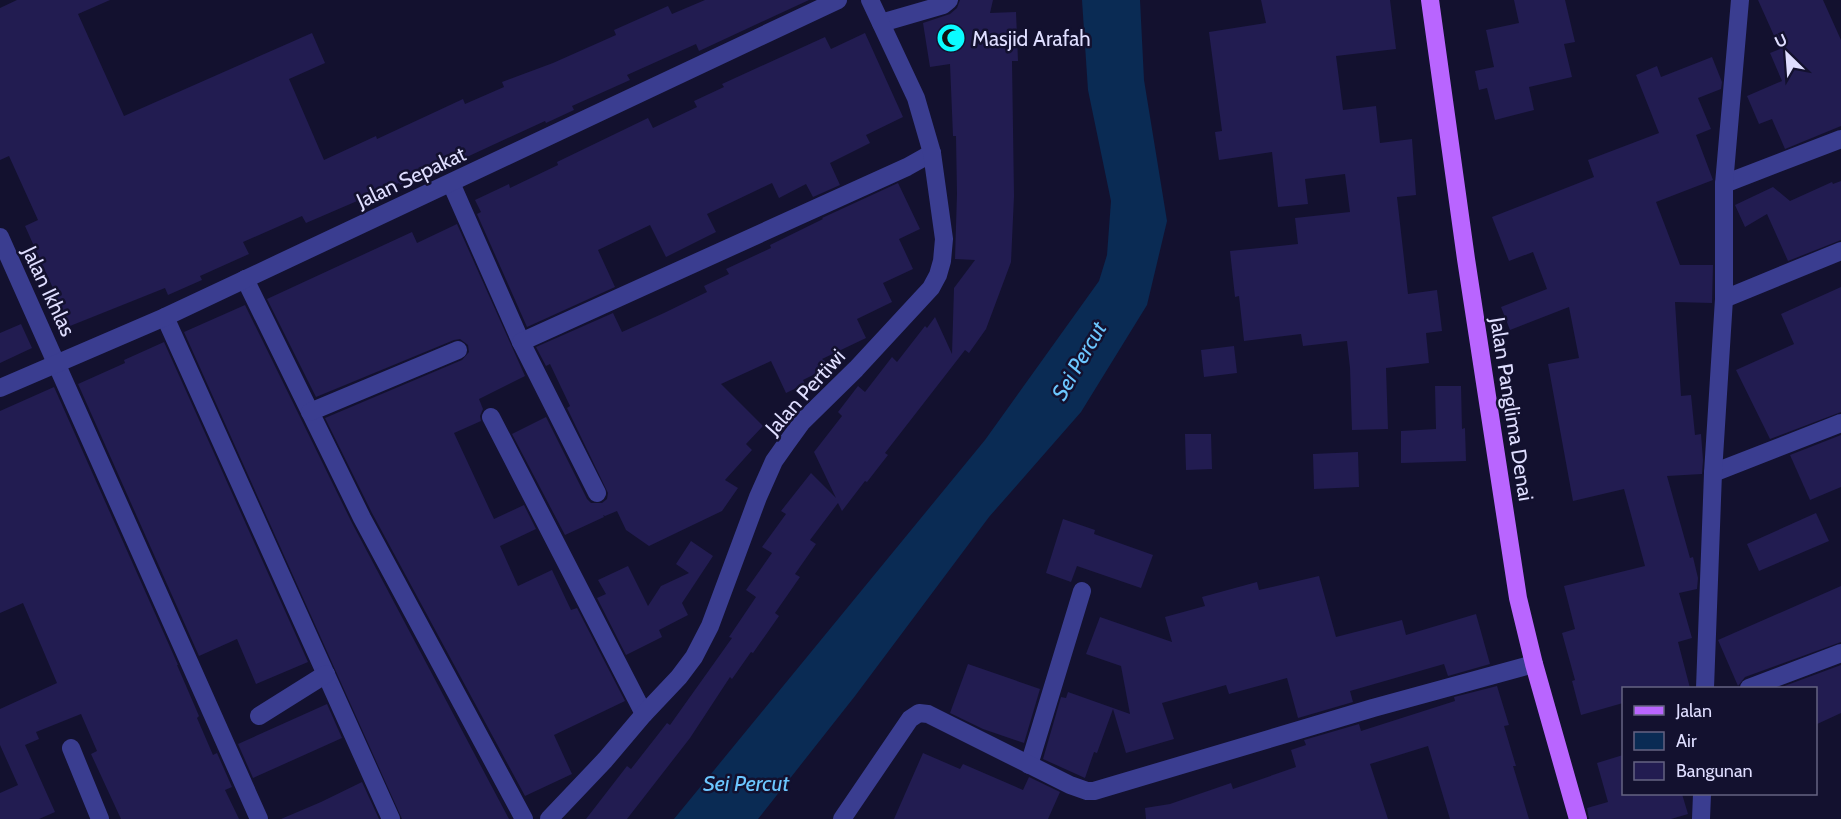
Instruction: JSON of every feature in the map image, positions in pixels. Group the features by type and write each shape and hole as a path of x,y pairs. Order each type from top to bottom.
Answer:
{"main road":[{"name":"Jalan Panglima Denai","path":"1430,0 1466,259 1518,598 1534,664 1578,819"}],"street":[{"name":"Jalan Sepakat","path":"0,388 165,317 838,0"},
{"name":"Jalan Pertiwi","path":"549,819 605,760 694,657 710,626 758,497 774,461 786,444 802,422 856,369 923,296 938,275 944,239 932,153 916,98 870,0"},
{"path":"881,23 943,4 949,0"},
{"path":"1705,687 1713,473 1725,299 1724,184 1740,0"},
{"path":"1724,184 1841,139"},
{"path":"521,342 908,167 932,153"},
{"path":"451,183 521,342 597,493"},
{"name":"Jalan Ikhlas","path":"0,237 260,819"},
{"path":"1725,299 1841,251"},
{"path":"245,279 362,518 524,819"},
{"path":"165,317 392,819"},
{"path":"310,412 458,350"},
{"path":"491,417 644,714"},
{"path":"1713,473 1841,423"},
{"path":"1029,765 1082,591"},
{"path":"1752,687 1841,653"},
{"path":"842,819 910,719 919,713 928,714 1079,789 1094,791 1373,708 1534,664"},
{"path":"259,716 326,675"},
{"path":"71,748 100,819"},
{"path":"1701,819 1702,795"}],"water":[{"name":"Sei Percut","path":"1082,0 1140,0 1144,80 1167,221 1147,305 1081,412 989,517 855,696 758,819 674,819 985,440 1099,281 1107,255 1111,201 1088,90"}],"building":[{"path":"17,0 110,0 78,14 124,116 312,33 325,63 289,79 324,160 376,136 377,139 463,99 465,104 504,87 502,82 553,63 616,35 614,30 668,6 672,14 705,0 809,0 699,51 696,44 627,75 630,80 572,106 574,110 456,162 400,185 399,183 306,223 302,216 243,242 249,254 200,276 202,280 168,295 165,288 70,326 25,226 38,220 9,156 0,160 0,8"},
{"path":"960,0 993,0 990,13 1016,12 1018,61 1012,61 1014,196 1011,262 986,329 969,353 965,350 885,453 888,455 867,482 865,481 842,511 838,503 810,540 816,544 795,574 800,577 775,613 779,616 753,653 751,652 732,679 730,677 690,738 627,819 586,819 627,766 631,769 667,723 670,725 732,638 729,637 756,597 746,590 772,553 762,547 786,514 781,511 811,473 836,498 814,452 842,416 838,412 858,386 865,392 892,357 897,362 925,326 927,328 935,317 952,354 954,288 975,260 955,259 956,136 953,136 950,64 930,67 923,23 950,14 957,8"},
{"path":"1261,0 1390,0 1396,49 1336,56 1343,110 1376,106 1380,143 1412,139 1416,195 1397,197 1408,294 1437,290 1442,331 1426,333 1429,363 1386,368 1388,429 1352,430 1347,341 1303,346 1301,334 1244,341 1239,296 1235,297 1230,251 1298,244 1295,218 1350,212 1345,174 1305,179 1308,204 1278,207 1272,152 1219,160 1215,132 1222,131 1209,32 1266,23"},
{"path":"1514,0 1565,0 1575,42 1564,44 1572,77 1529,87 1534,110 1495,120 1487,88 1479,90 1475,71 1494,67 1486,30 1519,23"},
{"path":"1758,0 1823,0 1841,40 1841,126 1785,149 1772,119 1759,124 1747,96 1782,81 1770,53 1780,49"},
{"path":"865,33 903,117 866,135 870,143 830,163 840,185 813,197 806,184 779,198 772,183 707,214 716,232 666,257 650,225 598,250 615,287 527,327 477,214 481,212 475,200 509,184 510,188 558,165 557,162 648,118 653,128 697,107 694,101 724,87 722,84 825,37 831,49"},
{"path":"1712,57 1722,82 1721,89 1698,98 1711,129 1696,135 1713,180 1656,202 1680,265 1713,265 1712,303 1675,302 1681,396 1691,395 1695,435 1701,434 1703,460 1702,474 1667,476 1690,558 1693,557 1698,578 1697,589 1679,593 1692,638 1678,642 1690,687 1622,687 1622,703 1581,715 1572,681 1575,680 1562,633 1575,629 1564,586 1645,566 1624,489 1573,501 1548,364 1579,358 1569,307 1510,330 1501,307 1547,289 1533,252 1509,261 1492,217 1594,177 1588,160 1659,133 1636,75 1657,66 1661,77"},
{"path":"1841,181 1841,240 1788,261 1767,214 1745,227 1735,205 1773,187 1790,201 1832,182 1833,184"},
{"path":"898,183 920,229 899,239 913,269 883,283 892,302 857,319 866,338 822,359 831,366 803,380 805,384 786,393 771,361 721,384 763,426 746,444 752,450 725,480 738,488 722,511 649,546 626,530 617,511 603,515 604,517 565,535 512,434 546,417 587,499 591,503 602,503 607,499 608,493 567,408 570,406 550,364 546,366 536,347 613,313 622,332 664,313 707,292 704,286 729,274 726,269 771,248 770,245 822,218"},
{"path":"457,224 525,376 479,399 483,409 480,416 481,421 454,433 494,519 524,505 536,529 500,546 518,586 552,570 571,610 577,608 625,701 554,735 572,774 525,796 372,513 325,418 462,360 469,352 468,345 460,339 454,340 316,397 267,299 412,232 417,243"},
{"path":"1841,287 1841,412 1770,439 1736,370 1794,344 1781,314"},
{"path":"245,305 352,523 509,819 402,819 184,332"},
{"path":"21,324 32,348 0,363 0,333"},
{"path":"164,342 308,662 256,684 237,639 199,656 78,384"},
{"path":"1234,346 1237,373 1204,377 1201,350"},
{"path":"1435,386 1461,386 1462,429 1465,428 1466,461 1401,463 1401,431 1436,429"},
{"path":"54,387 178,665 213,755 217,753 232,787 225,790 239,819 121,819 91,754 97,751 81,714 36,732 39,739 25,745 55,812 39,819 0,819 0,793 18,785 0,745 0,709 57,683 23,603 0,613 0,411"},
{"path":"1185,434 1211,434 1212,469 1186,470"},
{"path":"1841,435 1841,487 1810,500 1790,455"},
{"path":"1358,452 1359,487 1314,489 1313,454"},
{"path":"1816,513 1829,541 1759,571 1747,544"},
{"path":"1063,519 1095,530 1094,534 1153,555 1141,588 1077,566 1071,582 1046,573"},
{"path":"691,541 713,556 682,603 688,615 659,630 662,637 626,655 597,598 606,594 598,580 628,566 648,606 661,586 689,573 676,564"},
{"path":"1319,576 1336,637 1402,620 1406,635 1476,614 1490,664 1448,676 1444,664 1350,691 1353,702 1298,718 1287,678 1229,694 1226,685 1162,703 1174,739 1126,753 1113,709 1085,778 1043,759 1061,697 1066,698 1068,692 1130,714 1121,666 1086,654 1100,617 1172,642 1165,617 1205,606 1202,597 1257,582 1259,590"},
{"path":"1841,586 1841,642 1745,677 1738,686 1718,640"},
{"path":"968,664 1040,689 1024,743 983,729 950,713"},
{"path":"1841,665 1841,713 1817,724 1817,687 1782,687"},
{"path":"1497,686 1509,725 1504,726 1516,766 1513,766 1529,819 1450,819 1428,746 1370,764 1388,819 1146,819 1145,808 1170,804 1231,783 1233,789 1296,767 1291,750 1306,745 1304,740 1359,724 1361,731 1455,701 1454,697"},
{"path":"327,704 342,738 253,778 238,744"},
{"path":"923,753 960,769 963,764 1023,790 1029,777 1060,792 1048,819 894,819"},
{"path":"1622,755 1622,795 1682,795 1688,814 1671,819 1589,819 1587,808 1608,802 1597,763"},
{"path":"362,782 379,819 281,819 321,802"}],"place":[{"name":"Masjid Arafah","path":"951,38"}]}
